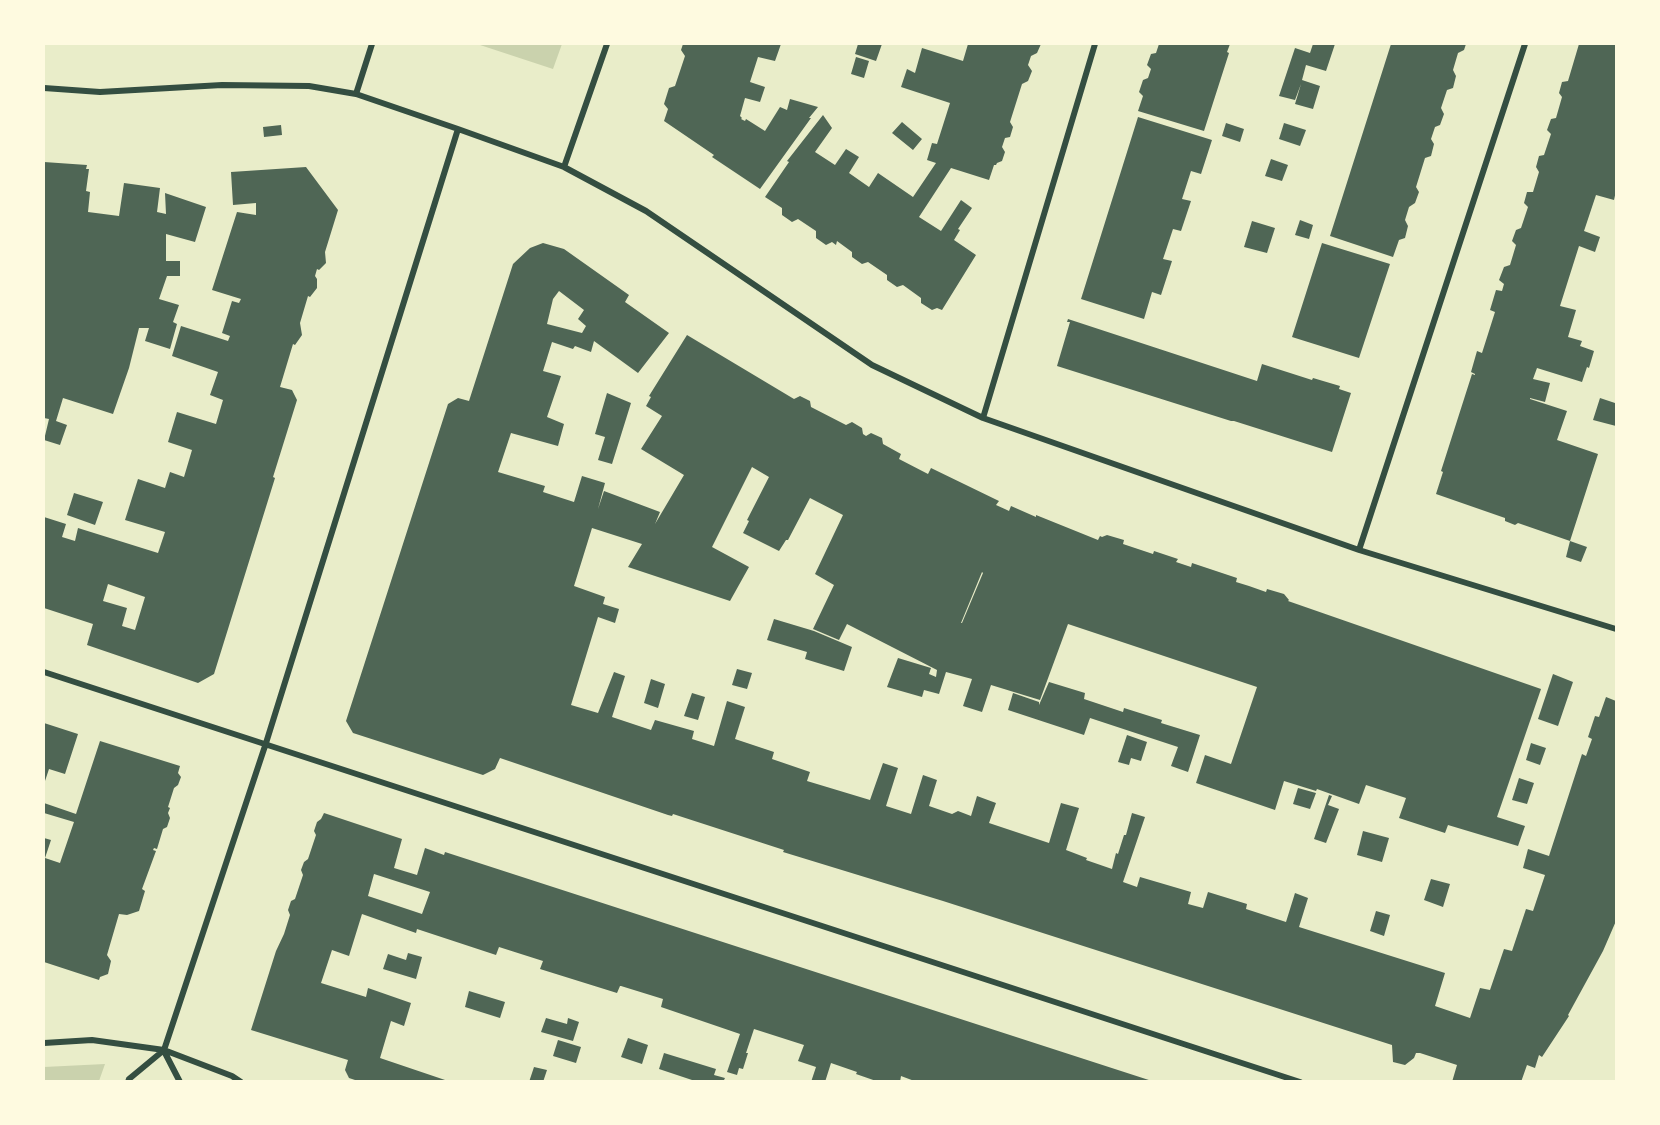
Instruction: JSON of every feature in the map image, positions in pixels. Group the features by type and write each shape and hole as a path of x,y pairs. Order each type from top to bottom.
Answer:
{"street":[{"path":"356,94 372,44"},
{"path":"564,167 607,44"},
{"path":"982,418 1095,44"},
{"path":"1359,550 1525,44"},
{"path":"44,88 100,92 222,85 309,86 356,94 458,129 564,167 646,211 872,365 982,418 1359,550 1617,629"},
{"path":"128,1082 164,1050 266,743 458,129"},
{"path":"44,672 1300,1082"},
{"path":"44,1042 92,1040 164,1050 232,1076 241,1082"},
{"path":"164,1050 180,1082"}],"green space":[{"path":"477,44 562,44 553,69"},
{"path":"105,1064 99,1081 44,1081 44,1067"}],"building":[{"path":"683,44 781,44 775,61 758,57 750,82 765,87 760,102 745,98 740,116 741,119 745,121 746,119 765,131 780,107 787,110 790,99 818,107 760,189 664,121 668,109 664,104 669,88 675,86 685,56 681,50"},
{"path":"858,44 882,44 876,61 855,54"},
{"path":"968,44 1041,44 1037,53 1031,56 1028,65 1032,71 1028,81 1022,84 1010,122 1013,127 1010,137 1005,138 1002,147 1005,152 1002,161 994,165 989,180 951,168 919,217 941,231 961,200 972,208 958,229 960,230 954,240 976,255 942,310 937,308 932,310 921,303 921,298 903,285 897,287 887,280 887,275 868,262 862,264 852,257 852,252 837,241 836,245 832,242 826,245 816,238 816,231 798,219 792,222 782,215 782,208 765,197 789,162 787,161 823,115 832,128 815,152 835,165 846,149 859,157 849,173 869,187 878,173 913,197 936,163 927,160 932,143 937,144 950,103 901,87 907,69 915,73 922,48 963,61"},
{"path":"1159,44 1230,44 1204,131 1138,111 1143,96 1139,92 1143,80 1148,78 1151,69 1147,65 1151,54 1156,53"},
{"path":"1313,44 1335,44 1326,71 1306,65 1302,80 1320,86 1313,109 1295,104 1301,84 1295,100 1279,96 1295,48 1310,53"},
{"path":"1391,44 1466,44 1464,50 1458,53 1453,70 1456,76 1453,88 1447,90 1441,108 1444,114 1440,125 1435,127 1431,139 1434,144 1431,156 1425,158 1416,187 1419,192 1415,203 1409,207 1405,220 1408,226 1405,238 1399,240 1393,257 1330,236"},
{"path":"1579,44 1616,44 1616,191 1614,200 1596,195 1584,231 1600,237 1595,252 1579,246 1560,306 1576,310 1568,337 1582,341 1580,346 1594,351 1582,382 1537,368 1533,379 1550,383 1545,402 1530,398 1567,411 1557,440 1598,454 1570,541 1518,523 1515,525 1505,521 1505,518 1436,494 1443,472 1441,471 1472,374 1475,375 1471,372 1477,351 1482,353 1495,312 1490,310 1496,290 1502,291 1504,284 1499,280 1504,267 1510,265 1516,245 1512,241 1516,230 1521,228 1528,207 1524,203 1527,192 1533,192 1539,172 1536,167 1539,156 1544,155 1551,134 1547,130 1551,119 1556,118 1562,97 1559,93 1562,82 1568,81"},
{"path":"856,57 869,61 864,78 851,74"},
{"path":"1138,117 1212,140 1201,174 1191,171 1182,199 1191,201 1181,231 1173,229 1163,259 1172,261 1161,295 1152,292 1144,319 1081,299"},
{"path":"902,122 922,139 913,150 892,133"},
{"path":"1226,123 1244,129 1240,142 1222,136"},
{"path":"1284,123 1306,130 1300,146 1279,139"},
{"path":"281,125 282,135 264,137 263,127"},
{"path":"1271,159 1288,165 1282,181 1265,176"},
{"path":"44,162 87,165 86,169 89,169 86,191 90,192 88,212 119,216 124,183 160,188 157,212 166,214 165,193 206,207 195,242 166,234 166,261 180,261 180,276 167,276 159,299 179,305 173,322 177,324 170,349 145,341 149,328 139,328 129,368 113,414 63,398 56,421 67,425 60,445 44,440 49,419 44,418"},
{"path":"306,167 338,210 325,252 326,263 319,270 317,269 315,276 317,288 310,297 308,296 300,323 302,335 295,345 293,344 280,387 292,390 297,400 273,477 275,478 214,674 198,683 87,645 93,624 44,608 44,517 66,524 62,537 75,541 78,528 158,553 165,532 125,520 138,479 165,488 170,472 184,477 192,450 168,442 177,412 216,424 223,400 210,395 218,372 172,356 181,326 228,341 230,336 222,333 232,301 239,303 241,299 212,290 237,212 256,215 256,203 233,205 231,172","holes":["108,584 145,597 135,630 122,626 127,608 103,601"]},
{"path":"1300,220 1313,225 1309,239 1295,235"},
{"path":"1252,221 1275,228 1267,253 1244,247"},
{"path":"543,243 564,249 629,295 625,302 669,333 638,373 594,341 591,352 575,346 573,349 552,342 543,371 561,376 547,417 564,424 558,446 511,433 498,472 545,486 543,492 574,502 582,476 605,483 598,509 604,491 660,512 655,524 684,475 641,449 662,416 646,406 651,397 649,396 687,335 794,399 800,396 810,401 811,407 846,425 852,422 862,428 866,436 871,433 882,438 883,444 901,454 899,459 928,474 931,468 999,501 996,505 1009,511 1011,506 1098,540 1100,536 1107,535 1124,540 1123,544 1178,559 1176,562 1191,567 1192,563 1237,578 1236,582 1266,592 1267,589 1284,594 1288,601 1541,689 1497,817 1525,826 1518,846 1448,825 1445,833 1399,818 1406,798 1366,785 1359,804 1317,789 1316,791 1284,781 1275,810 1196,783 1205,755 1231,764 1257,687 1068,624 1040,700 991,685 982,712 963,706 972,679 946,672 939,694 924,690 922,697 887,687 898,658 931,668 929,674 936,677 937,670 847,624 839,640 813,629 834,585 815,574 843,515 810,498 788,540 779,551 743,533 749,521 747,520 769,477 752,467 712,547 749,567 730,601 628,567 642,544 592,528 574,586 605,597 603,604 619,609 615,623 598,617 571,705 598,713 614,672 625,676 612,717 651,730 655,720 694,731 692,739 714,746 727,701 745,707 735,739 774,752 772,759 810,772 807,781 870,800 883,763 898,768 886,806 911,814 923,775 937,780 929,806 952,814 958,811 971,816 977,796 996,803 989,823 1049,843 1061,803 1079,808 1066,850 1112,869 1132,813 1145,817 1123,882 1137,887 1140,877 1191,892 1188,904 1203,908 1208,892 1247,904 1246,909 1286,922 1295,893 1308,898 1299,927 1445,973 1435,1006 1470,1018 1480,988 1490,990 1504,949 1512,951 1526,909 1533,911 1545,875 1523,868 1528,849 1549,856 1582,754 1586,756 1592,739 1588,737 1595,716 1599,717 1606,697 1616,701 1616,921 1569,1016 1542,1057 1539,1055 1535,1068 1527,1065 1521,1082 1452,1082 1457,1065 1420,1053 1416,1053 1414,1058 1405,1065 1393,1062 1392,1045 783,852 784,850 673,814 668,815 500,758 495,769 483,775 353,733 346,721 448,404 458,398 469,401 513,264 530,248","holes":["559,291 584,310 578,319 586,326 582,333 547,324 553,299","982,572 983,573 961,623"]},
{"path":"1322,243 1390,264 1359,358 1292,337"},
{"path":"1068,319 1257,381 1262,364 1312,380 1313,378 1340,386 1339,389 1351,393 1332,452 1057,366 1070,322 1067,322"},
{"path":"607,393 631,403 612,464 598,460 605,437 595,434"},
{"path":"1600,398 1615,403 1616,400 1616,426 1593,420"},
{"path":"74,493 103,502 95,525 67,515"},
{"path":"1570,541 1587,547 1581,562 1566,557"},
{"path":"774,619 814,631 852,647 844,671 805,659 807,652 767,640"},
{"path":"737,669 752,673 747,689 732,685"},
{"path":"1553,674 1573,682 1558,726 1538,719"},
{"path":"651,679 665,684 658,708 644,703"},
{"path":"1049,682 1085,693 1084,699 1123,712 1124,708 1200,735 1188,772 1171,766 1178,747 1090,718 1084,735 1008,710 1013,693 1039,702 1039,705"},
{"path":"692,693 705,697 698,720 684,716"},
{"path":"44,723 78,734 65,774 49,769 44,784"},
{"path":"1127,735 1147,742 1141,761 1131,758 1129,765 1118,762"},
{"path":"100,741 180,766 178,773 181,777 174,788 168,807 170,818 167,827 163,829 157,849 153,850 156,851 142,889 145,891 139,911 127,915 119,914 107,955 111,961 108,974 100,977 99,980 44,962 44,838 51,840 45,858 60,863 74,822 44,813 44,803 76,814"},
{"path":"1531,743 1546,748 1540,765 1526,760"},
{"path":"1519,778 1534,783 1527,804 1512,800"},
{"path":"1298,788 1316,793 1310,809 1293,804"},
{"path":"1329,795 1332,796 1328,805 1339,809 1326,843 1314,839"},
{"path":"324,813 402,839 394,868 417,875 425,848 444,855 445,852 1155,1082 917,1082 901,1076 900,1082 879,1082 831,1063 825,1082 811,1082 816,1067 798,1061 804,1045 754,1029 743,1069 739,1068 737,1075 727,1072 740,1034 661,1007 663,999 621,986 617,993 540,969 543,961 499,947 496,955 417,929 416,933 362,914 349,956 332,950 321,983 366,997 368,988 411,1003 404,1026 391,1021 380,1058 448,1081 361,1082 349,1078 345,1070 348,1060 251,1030 290,915 288,910 291,901 295,899 303,875 301,870 308,859 316,835 314,831 317,822","holes":["374,874 430,892 422,914 368,896"]},
{"path":"1363,831 1389,838 1382,862 1357,855"},
{"path":"1431,879 1450,884 1443,907 1424,900"},
{"path":"1376,911 1390,915 1384,936 1370,931"},
{"path":"408,953 422,957 416,979 383,969 388,954 406,960"},
{"path":"469,991 505,1002 500,1018 465,1007"},
{"path":"546,1018 567,1024 568,1018 579,1022 573,1041 541,1032"},
{"path":"628,1038 648,1045 642,1064 621,1057"},
{"path":"558,1040 581,1047 576,1063 553,1056"},
{"path":"664,1053 716,1069 714,1075 725,1078 723,1082 698,1082 659,1069"},
{"path":"534,1067 547,1070 543,1082 529,1082"}]}
